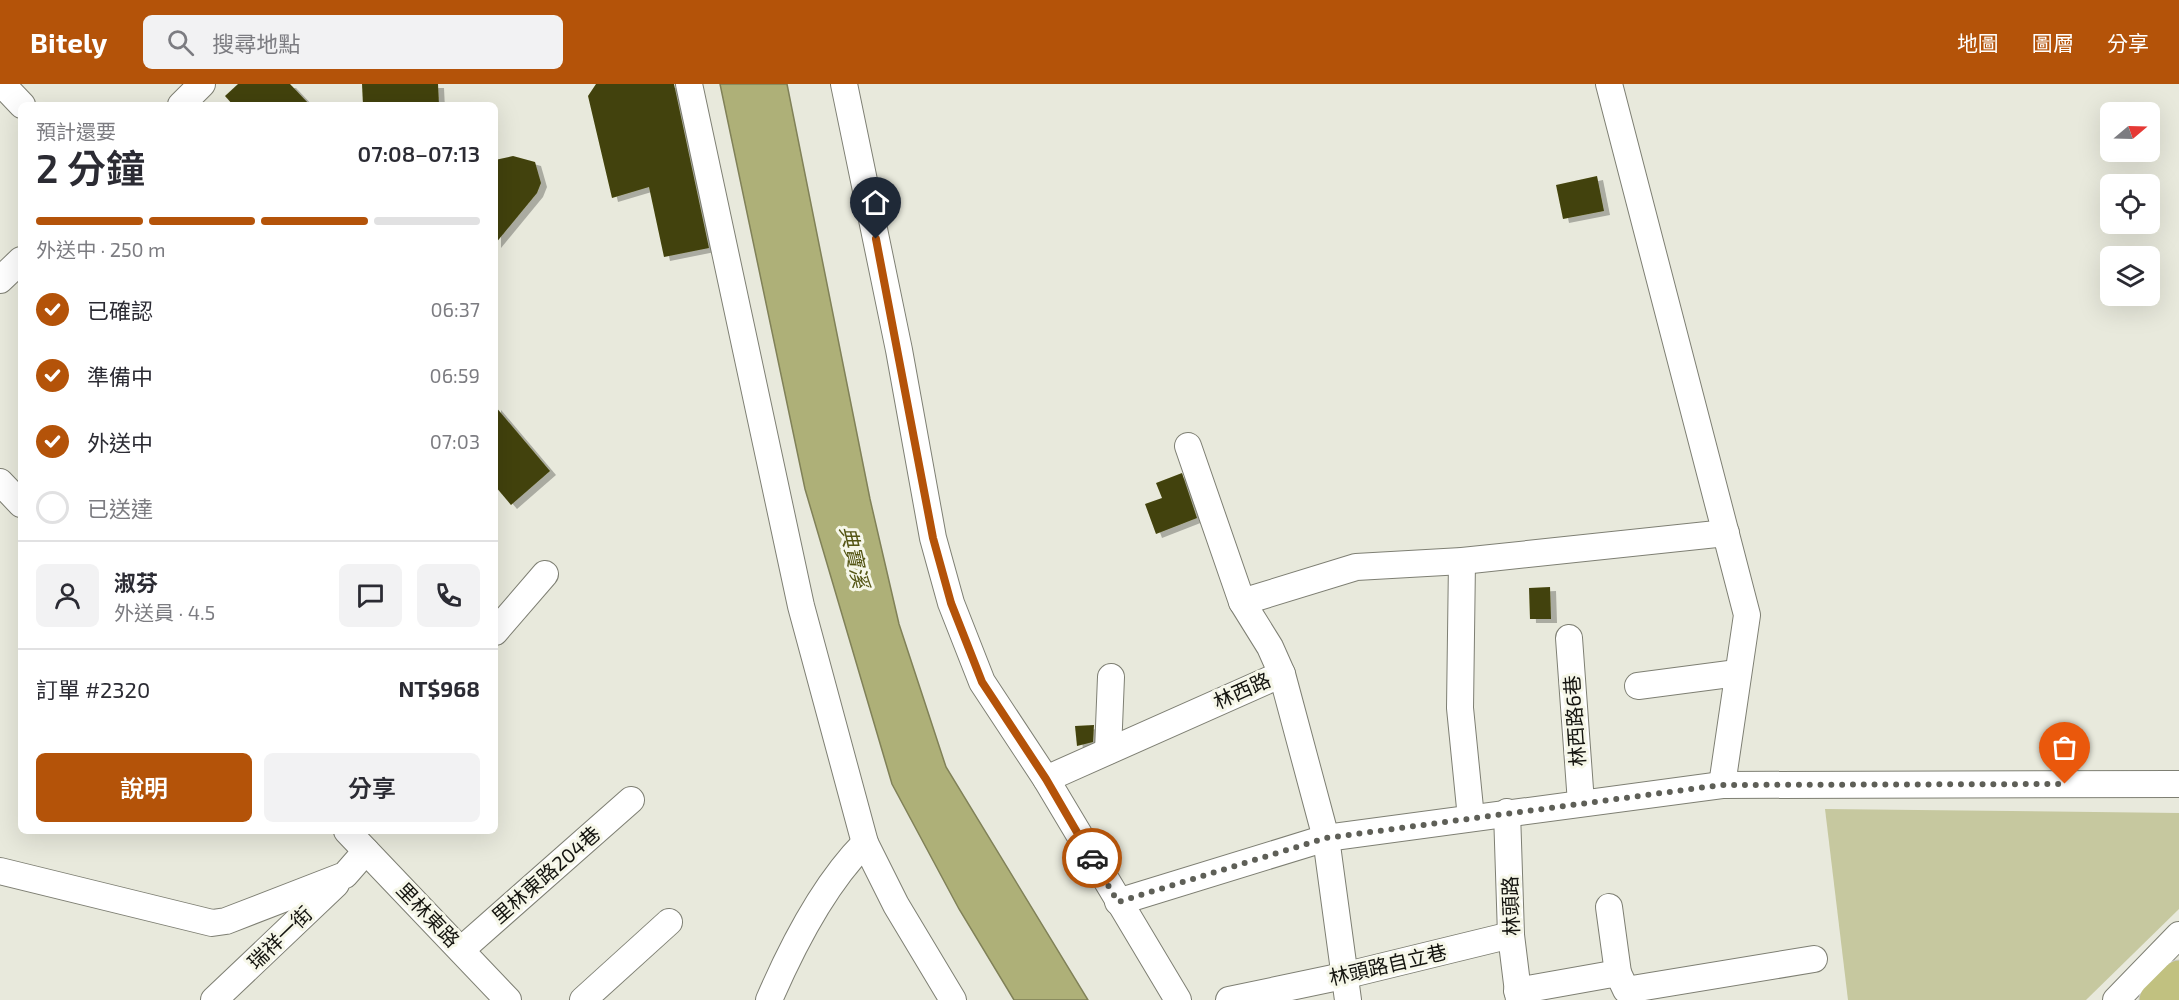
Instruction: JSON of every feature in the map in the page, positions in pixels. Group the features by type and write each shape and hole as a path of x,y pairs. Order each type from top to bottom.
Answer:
{"main road":[{"path":"2156,1000 2179,976"}],"street":[{"path":"2,84 19,102"},
{"path":"184,102 202,84"},
{"path":"689,84 801,606 865,843 896,905 954,1000"},
{"path":"844,84 899,350 933,538 951,603 982,682 1046,779 1178,1000"},
{"path":"1609,84 1747,615 1722,785"},
{"path":"1188,446 1242,602 1270,646 1282,674"},
{"path":"1242,602 1356,567 1462,561 1726,533"},
{"path":"1462,561 1460,708 1471,818"},
{"path":"498,629 545,574"},
{"name":"林西路6巷","path":"1569,638 1581,803"},
{"path":"1638,686 1737,673"},
{"name":"林西路","path":"1046,779 1282,674 1326,838 1346,988"},
{"path":"1108,751 1111,677"},
{"path":"1118,902 1326,838 1722,785 2179,784"},
{"name":"里林東路204巷","path":"461,950 631,800"},
{"name":"林頭路","path":"1507,812 1511,935 1518,996"},
{"name":"里林東路","path":"350,834 508,1000"},
{"path":"769,1000 779,977 821,902 851,857 865,843"},
{"name":"瑞祥一街","path":"214,1000 345,875 366,851"},
{"path":"0,871 212,923 226,921 345,875"},
{"path":"1609,907 1618,973 1626,990 1814,959"},
{"path":"583,1000 669,922"},
{"name":"林頭路自立巷","path":"1229,1000 1346,988 1511,935"},
{"path":"2116,1000 2179,935"},
{"path":"1518,996 1618,973"}],"shaded area":[{"path":"1825,809 2179,813 2179,909 2086,1000 1848,1000"}],"water":[{"name":"典寶溪","path":"720,84 787,84 870,499 899,624 946,767 1088,1000 1014,1000 959,909 892,784 805,489"}],"building":[{"path":"238,84 290,84 307,102 230,102 225,96"},
{"path":"362,84 438,84 439,102 363,102"},
{"path":"596,84 674,84 709,248 664,257 649,187 612,198 588,96"},
{"path":"513,156 535,162 541,183 537,193 498,240 498,159"},
{"path":"1597,176 1604,211 1563,219 1556,185"},
{"path":"498,410 550,471 511,505 498,490"},
{"path":"1182,473 1197,518 1156,534 1145,504 1162,498 1156,483"},
{"path":"1550,587 1551,619 1530,619 1529,588"},
{"path":"1094,725 1093,742 1077,746 1075,726"}],"way so far":[{"path":"1092,858 1118,902 1326,838 1722,785 2065,784"}],"route":[{"path":"876,239 899,350 933,538 951,603 982,682 1046,779 1092,858"}]}
